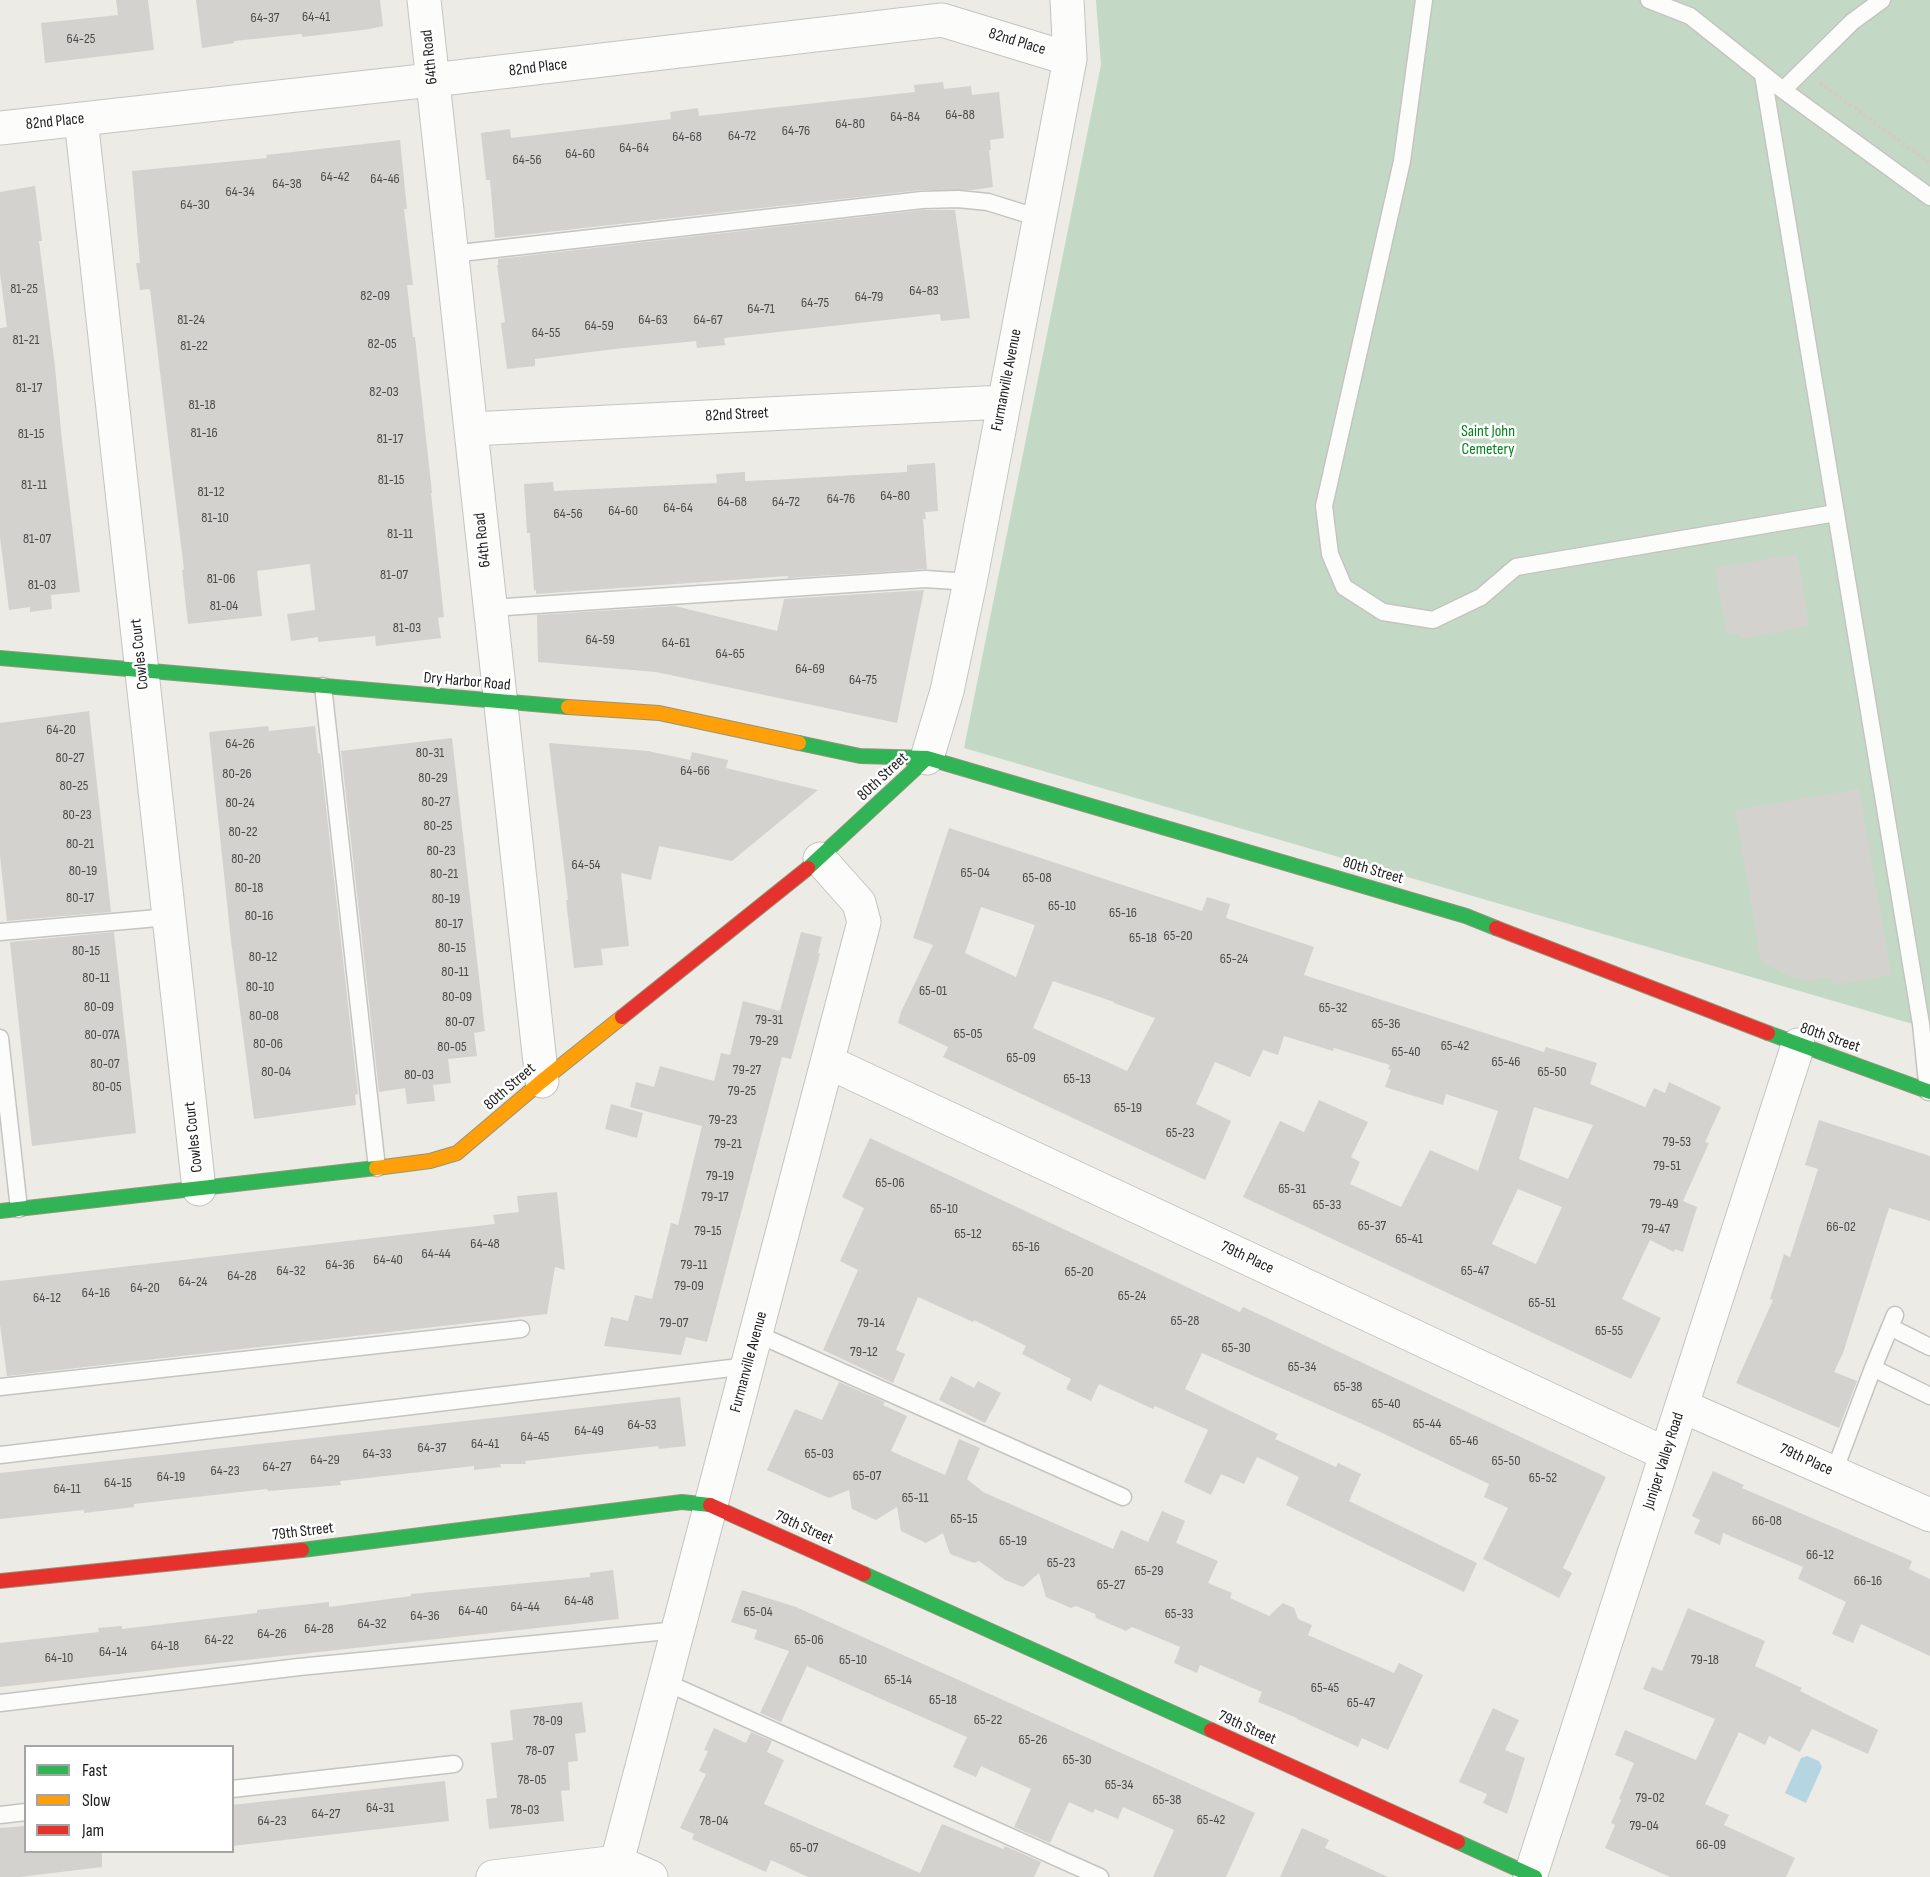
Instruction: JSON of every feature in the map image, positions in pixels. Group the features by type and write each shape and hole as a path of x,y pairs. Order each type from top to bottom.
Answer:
{"street":[{"name":"64th Road","path":"424,0 542,1081"},
{"name":"Furmanville Avenue","path":"927,758 947,691 970,582 1070,59 1067,0"},
{"name":"82nd Place","path":"0,128 942,20 1070,59"},
{"name":"Cowles Court","path":"81,119 199,1189"},
{"name":"82nd Street","path":"471,429 1003,402"},
{"name":"Dry Harbor Road","path":"0,658 546,706 659,713 860,756 927,758"},
{"name":"80th Street","path":"0,1211 377,1168 430,1161 457,1153 542,1081 820,859 927,758 1466,916 1798,1045 1844,1059 1929,1092"},
{"name":"Furmanville Avenue","path":"615,1870 864,922 859,903 820,859"},
{"name":"Juniper Valley Road","path":"1532,1876 1798,1045"},
{"name":"79th Place","path":"828,1062 1666,1454"},
{"name":"79th Place","path":"1682,1406 1930,1515"},
{"name":"79th Street","path":"0,1581 309,1548 682,1502 712,1505 1532,1876"},
{"path":"493,1877 615,1870 651,1877"}],"lane":[{"path":"1424,0 1402,161 1324,506 1330,554 1344,587 1383,612 1433,620 1481,597 1516,567 1836,513"},
{"path":"1649,0 1690,16 1763,75 1930,197"},
{"path":"1783,90 1852,22 1882,0"},
{"path":"1763,75 1922,1032 1929,1092"},
{"path":"452,254 922,200 958,199 988,202 1039,218"},
{"path":"490,608 925,579 970,582"},
{"path":"323,686 377,1168"},
{"path":"0,932 169,917"},
{"path":"0,1038 19,1209"},
{"path":"1834,1472 1893,1321 1930,1347"},
{"path":"0,1388 521,1329"},
{"path":"757,1334 1123,1497"},
{"path":"0,1455 748,1366"},
{"path":"1873,1368 1930,1396"},
{"path":"0,1702 299,1667 678,1630"},
{"path":"665,1682 1100,1877"},
{"path":"234,1789 454,1764"},
{"path":"0,1815 24,1812"}],"path":[{"path":"1803,70 1930,163"}],"green space":[{"name":"Saint John Cemetery","path":"1096,0 1930,0 1930,1029 964,748 1101,65"}],"water":[{"path":"1807,1756 1819,1761 1822,1767 1806,1803 1785,1793 1801,1758"}],"building":[{"path":"116,0 148,0 154,50 45,63 41,23 118,15"},
{"path":"196,0 380,0 383,26 302,37 302,34 234,41 234,43 202,48"},
{"path":"943,82 944,89 971,86 972,95 999,92 1004,138 990,140 993,187 973,190 921,190 495,238 490,180 486,180 481,133 510,129 511,138 671,119 670,112 698,108 699,116 915,92 914,85"},
{"path":"400,140 407,209 404,209 413,285 407,285 413,337 415,337 444,617 438,618 441,638 376,646 375,636 318,642 318,637 291,641 287,614 315,610 310,564 257,571 262,616 188,624 182,570 184,570 150,289 140,290 136,263 140,263 132,171 267,158 266,155"},
{"path":"35,186 42,241 39,241 80,592 51,595 52,609 30,612 30,607 9,610 0,537 0,328 7,327 0,273 0,192"},
{"path":"923,210 955,210 970,318 941,321 940,314 724,338 725,345 697,348 696,341 615,349 535,359 535,366 507,369 501,323 505,322 498,259"},
{"path":"935,463 938,511 925,512 926,519 923,519 927,569 788,578 788,576 536,594 534,590 524,484 553,482 554,491 717,483 716,474 745,472 745,481 772,480 907,472 907,465"},
{"path":"1797,554 1809,626 1740,639 1739,633 1727,635 1715,568"},
{"path":"924,590 897,723 656,672 538,662 537,615 675,606 777,631 784,599"},
{"path":"89,711 111,912 7,921 0,856 0,723"},
{"path":"268,726 269,731 315,726 318,754 320,753 358,1094 355,1095 356,1105 254,1119 231,941 209,732"},
{"path":"452,738 485,1031 474,1033 477,1056 448,1059 451,1083 433,1085 435,1101 407,1104 405,1088 379,1092 341,751"},
{"path":"549,743 648,751 690,760 692,752 728,760 726,768 818,790 732,861 659,846 651,880 621,873 629,946 601,949 603,965 574,968"},
{"path":"1859,789 1891,975 1833,985 1832,977 1807,981 1787,975 1761,961 1735,810"},
{"path":"949,828 1202,911 1207,897 1230,904 1226,918 1314,947 1304,975 1544,1052 1546,1047 1597,1063 1590,1084 1645,1107 1654,1088 1665,1093 1669,1082 1721,1107 1705,1142 1709,1143 1683,1201 1697,1207 1683,1252 1675,1249 1674,1252 1650,1240 1622,1299 1661,1318 1631,1379 1243,1197 1280,1121 1304,1132 1319,1100 1368,1122 1351,1157 1360,1162 1350,1184 1401,1207 1430,1150 1478,1171 1498,1111 1446,1094 1443,1105 1385,1087 1391,1070 1388,1069 1390,1065 1284,1036 1278,1055 1263,1050 1250,1077 1215,1062 1196,1104 1231,1121 1205,1180 943,1057 948,1047 898,1023 933,945 913,938","holes":["981,907 1035,925 1016,977 965,953","1053,981 1155,1018 1127,1071 1033,1028","1534,1107 1593,1125 1568,1179 1519,1159","1518,1189 1562,1207 1536,1264 1492,1244"]},
{"path":"114,932 136,1133 32,1146 10,942"},
{"path":"801,932 822,937 818,953 820,954 791,1059 782,1057 707,1342 686,1337 681,1355 604,1346 611,1317 628,1321 635,1295 652,1299 671,1223 678,1225 702,1126 630,1107 636,1082 654,1087 660,1066 714,1081 721,1053 730,1055 743,1001 780,1011"},
{"path":"611,1104 643,1113 637,1138 605,1129"},
{"path":"1819,1120 1930,1156 1930,1221 1889,1208 1843,1353 1834,1372 1857,1381 1839,1428 1736,1383 1773,1300 1770,1299 1784,1254 1790,1257 1818,1169 1805,1165"},
{"path":"870,1138 1240,1312 1243,1307 1606,1477 1563,1568 1572,1573 1559,1598 1483,1559 1508,1508 1484,1497 1489,1484 1378,1431 1202,1353 1185,1389 1278,1434 1275,1439 1336,1467 1338,1463 1361,1474 1349,1501 1477,1563 1464,1592 1286,1505 1299,1477 1257,1457 1244,1484 1221,1474 1211,1495 1184,1482 1208,1430 1155,1406 1153,1409 1099,1384 1091,1401 1066,1389 1071,1379 1022,1354 1026,1346 974,1320 973,1322 918,1297 896,1350 905,1354 893,1383 823,1350 858,1270 840,1261 864,1208 842,1197"},
{"path":"557,1192 565,1270 555,1267 547,1314 7,1376 0,1325 0,1281 495,1224 493,1215 519,1212 517,1196"},
{"path":"951,1376 974,1388 978,1381 1001,1393 985,1423 939,1400"},
{"path":"839,1382 885,1402 883,1405 907,1416 891,1451 945,1475 959,1439 980,1448 967,1479 983,1492 1113,1549 1121,1530 1148,1542 1162,1511 1185,1521 1176,1543 1218,1561 1208,1583 1232,1593 1230,1598 1269,1616 1283,1603 1294,1608 1298,1619 1312,1625 1308,1635 1394,1673 1399,1663 1423,1675 1388,1750 1362,1738 1358,1747 1258,1702 1262,1692 1200,1665 1197,1673 1174,1663 1180,1647 1132,1627 1126,1631 1096,1618 1095,1614 1076,1606 1071,1608 1046,1597 1039,1573 1023,1587 1005,1580 979,1561 974,1563 950,1554 943,1533 926,1543 901,1531 897,1507 876,1520 852,1509 849,1490 829,1498 767,1470 795,1409 822,1420"},
{"path":"680,1397 686,1446 659,1449 658,1446 525,1461 526,1464 500,1464 501,1467 474,1470 474,1466 340,1481 341,1485 268,1491 267,1489 134,1504 134,1507 84,1513 84,1510 0,1519 0,1473"},
{"path":"1713,1471 1744,1485 1742,1488 1912,1561 1909,1569 1930,1579 1930,1656 1861,1624 1853,1643 1832,1634 1846,1602 1798,1579 1803,1567 1723,1533 1720,1545 1694,1533 1700,1520 1692,1516"},
{"path":"613,1570 619,1619 0,1687 0,1643 99,1632 98,1628 122,1626 122,1629 257,1613 257,1610 329,1602 329,1607 411,1596 411,1594 590,1577 590,1573"},
{"path":"742,1590 796,1607 1255,1813 1226,1877 1153,1877 1174,1830 1123,1807 1118,1819 1095,1809 1093,1813 1069,1802 1050,1843 1014,1827 1031,1789 981,1766 976,1777 953,1767 967,1737 807,1666 781,1722 760,1713 789,1651 754,1639 757,1630 731,1622"},
{"path":"1688,1608 1765,1641 1755,1666 1802,1688 1800,1691 1878,1730 1868,1754 1812,1729 1800,1752 1769,1736 1765,1745 1739,1732 1705,1804 1729,1815 1724,1825 1795,1858 1786,1877 1670,1877 1605,1848 1615,1825 1611,1823 1621,1800 1619,1799 1634,1763 1615,1755 1625,1730 1696,1760 1715,1719 1643,1689 1652,1667 1662,1671"},
{"path":"582,1702 586,1732 575,1734 578,1761 568,1762 570,1790 561,1791 564,1821 489,1829 486,1799 497,1798 491,1743 513,1740 510,1710"},
{"path":"1493,1708 1519,1720 1505,1750 1525,1758 1507,1814 1483,1803 1487,1794 1459,1782"},
{"path":"714,1728 746,1743 751,1732 772,1741 767,1752 784,1760 764,1804 920,1873 942,1824 1003,1849 1005,1846 1041,1862 1034,1877 808,1877 771,1860 766,1872 692,1839 694,1834 680,1828 706,1774 699,1771 708,1751 704,1750"},
{"path":"445,1781 449,1821 234,1846 234,1805"},
{"path":"24,1826 24,1853 102,1853 102,1867 20,1877 0,1877 0,1828"},
{"path":"1302,1828 1329,1840 1325,1848 1388,1877 1280,1877"}],"traffic: fast":[{"path":"0,658 568,707"},
{"path":"799,743 860,756 927,758 1466,916 1496,928"},
{"path":"808,868 927,758"},
{"path":"1768,1033 1930,1092"},
{"path":"0,1211 376,1168"},
{"path":"302,1550 682,1502 710,1505"},
{"path":"864,1574 1211,1730"},
{"path":"1458,1842 1535,1877"}],"traffic: slow":[{"path":"568,707 659,713 799,743"},
{"path":"376,1168 430,1161 457,1153 622,1017"}],"traffic: jam":[{"path":"622,1017 808,868"},
{"path":"1496,928 1768,1033"},
{"path":"710,1505 864,1574"},
{"path":"0,1581 302,1550"},
{"path":"1211,1730 1458,1842"}]}
